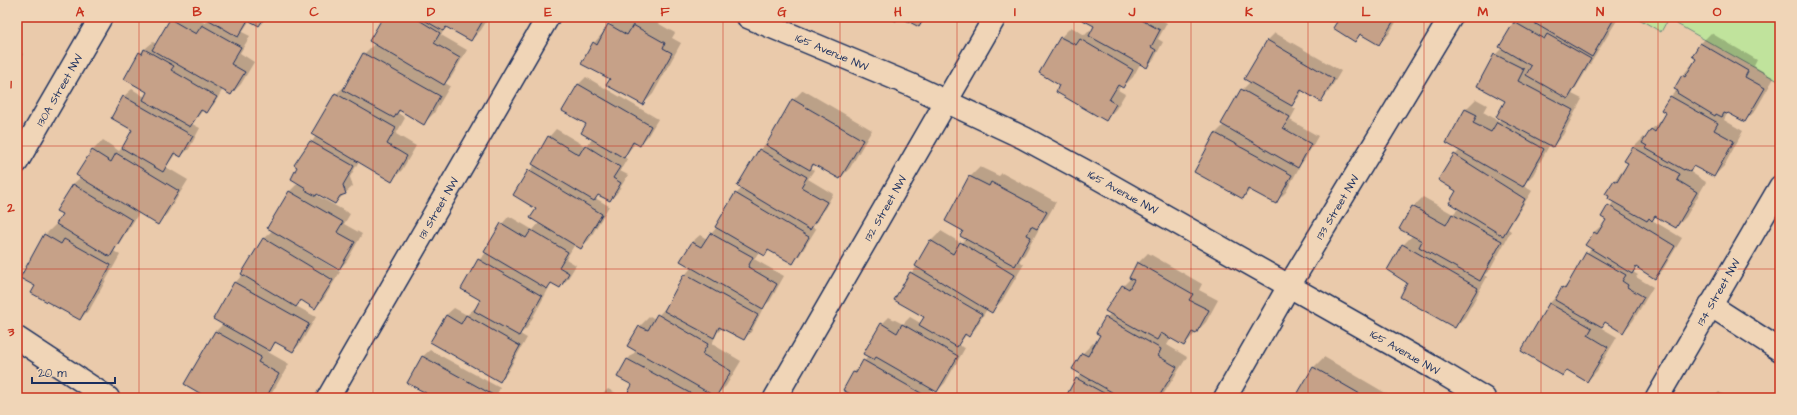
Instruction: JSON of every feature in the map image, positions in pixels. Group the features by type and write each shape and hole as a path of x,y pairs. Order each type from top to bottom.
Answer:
{"street":[{"name":"130A Street NW","path":"17,162 101,17"},
{"name":"131 Street NW","path":"328,398 548,17"},
{"name":"165 Avenue NW","path":"748,17 947,101 1047,150 1484,398"},
{"name":"132 Street NW","path":"775,398 995,17"},
{"name":"133 Street NW","path":"1225,398 1289,286 1452,17"},
{"name":"134 Street NW","path":"1657,398 1780,187"},
{"path":"1710,305 1780,350"},
{"path":"17,338 108,398"}],"green space":[{"path":"1636,17 1780,17 1780,82 1668,19 1661,32"}],"building":[{"path":"204,17 265,17 259,26 248,20 238,37"},
{"path":"383,17 414,17 440,33 434,43 460,58 444,85 369,41"},
{"path":"419,17 485,17 471,41 446,27 443,31"},
{"path":"888,17 898,17 896,21"},
{"path":"900,17 925,17 919,27"},
{"path":"1077,17 1136,17 1160,30 1151,47 1156,50 1147,68 1089,36 1094,26"},
{"path":"1340,17 1396,17 1379,45 1360,34 1355,42 1333,28"},
{"path":"1524,17 1615,17 1592,57"},
{"path":"170,19 196,34 202,25 241,47 231,64 245,72 231,95 152,50"},
{"path":"1514,22 1544,39 1547,34 1591,59 1568,99 1526,75 1531,66 1499,47"},
{"path":"608,24 627,35 633,25 665,43 663,48 672,53 643,105 606,85 610,79 581,64 593,42 597,45"},
{"path":"1060,37 1076,45 1080,39 1133,70 1123,88 1118,85 1109,100 1116,104 1106,121 1056,92 1059,85 1039,73"},
{"path":"1267,40 1334,79 1321,102 1301,90 1292,106 1244,79"},
{"path":"1700,43 1748,71 1745,77 1765,88 1745,122 1728,113 1724,113 1722,117 1716,114 1715,116 1677,93 1678,91 1674,89 1682,75 1685,77 1696,59 1692,56"},
{"path":"144,49 174,66 171,70 217,97 207,113 201,110 190,127 143,100 147,92 124,79 139,52 142,54"},
{"path":"363,53 440,96 424,125 399,110 394,118 343,90"},
{"path":"1494,54 1524,69 1518,81 1573,110 1553,147 1496,117 1505,101 1477,86"},
{"path":"578,84 651,126 640,146 633,142 624,158 581,133 586,124 562,111"},
{"path":"1241,89 1290,117 1283,128 1311,144 1298,168 1221,124"},
{"path":"335,93 396,128 387,144 407,156 392,182 311,134"},
{"path":"123,96 193,136 181,157 174,153 163,172 122,148 132,130 111,118"},
{"path":"1670,96 1718,123 1714,130 1734,141 1714,177 1693,166 1690,172 1685,169 1684,170 1645,148 1647,146 1642,143 1651,129 1655,132 1666,113 1661,110"},
{"path":"792,99 863,140 840,179 813,164 810,170 766,145"},
{"path":"1465,109 1477,115 1473,123 1491,132 1497,122 1544,149 1523,187 1446,143"},
{"path":"1215,133 1292,175 1276,204 1248,189 1243,199 1194,172"},
{"path":"548,136 579,155 585,145 620,167 613,178 621,183 610,201 598,195 594,201 532,164"},
{"path":"310,141 354,166 343,185 346,194 340,196 335,204 317,194 316,196 305,190 306,188 291,179 297,167 294,165"},
{"path":"1633,147 1680,174 1677,180 1697,192 1676,228 1655,216 1652,221 1649,218 1647,221 1608,199 1609,196 1605,194 1614,180 1617,182 1628,163 1624,161"},
{"path":"759,149 807,177 801,187 827,202 810,230 737,186"},
{"path":"92,150 111,162 116,153 179,191 158,225 76,175"},
{"path":"1454,154 1525,199 1503,236 1449,203 1456,191 1438,180"},
{"path":"528,170 602,214 581,249 530,218 536,209 513,195"},
{"path":"969,176 989,186 991,182 1047,212 1037,229 1031,226 1027,235 1031,237 1015,266 960,236 963,231 945,221"},
{"path":"73,184 132,220 110,257 56,224 62,214 56,211"},
{"path":"289,191 343,222 337,232 355,242 339,270 267,228"},
{"path":"735,193 809,237 793,264 768,250 765,256 715,227"},
{"path":"1608,205 1675,246 1655,279 1636,267 1632,274 1585,245 1594,232 1597,234 1606,220 1601,217"},
{"path":"1412,206 1446,225 1452,214 1502,241 1480,281 1419,247 1422,241 1399,229"},
{"path":"501,223 526,238 531,230 568,252 559,267 569,273 560,288 551,283 547,289 484,252"},
{"path":"710,233 753,257 748,267 777,284 763,309 680,261 692,242 701,247"},
{"path":"44,234 61,244 64,239 111,265 80,320 31,293 35,286 20,278"},
{"path":"263,238 333,280 315,309 301,300 296,307 241,274"},
{"path":"930,240 953,254 960,242 1014,275 992,313 915,266"},
{"path":"1402,244 1478,288 1455,328 1400,297 1407,283 1387,270"},
{"path":"1586,252 1626,275 1622,281 1628,285 1627,287 1644,297 1623,333 1605,322 1602,327 1555,300 1562,287 1565,289"},
{"path":"478,259 542,296 519,336 474,311 480,300 461,289"},
{"path":"1137,262 1193,294 1189,300 1209,310 1196,334 1192,332 1184,346 1161,333 1157,340 1105,311 1122,285 1129,289 1134,280 1129,278"},
{"path":"910,272 982,314 969,337 965,334 957,347 919,325 924,317 894,300"},
{"path":"684,274 758,315 744,340 719,327 714,338 664,311"},
{"path":"234,282 309,324 293,352 275,342 270,351 213,319"},
{"path":"1549,303 1592,328 1588,335 1608,347 1587,382 1567,370 1563,376 1521,351"},
{"path":"657,314 708,344 702,354 731,371 716,397 627,346 639,326 648,330"},
{"path":"446,315 461,324 466,315 520,346 500,382 430,342"},
{"path":"1105,317 1161,349 1158,356 1177,367 1158,398 1135,398 1132,396 1131,398 1122,398 1072,369 1082,353 1088,356 1100,335 1096,333"},
{"path":"881,323 897,333 902,324 958,356 937,392 876,357 874,360 863,354"},
{"path":"215,331 261,357 258,362 279,374 266,398 208,398 184,384"},
{"path":"422,356 493,395 492,398 424,398 426,393 407,383"},
{"path":"627,359 699,398 625,398 632,385 617,377"},
{"path":"863,360 926,396 925,398 857,398 843,390 853,372 856,373"},
{"path":"1313,367 1367,398 1295,398"},
{"path":"1076,378 1113,398 1065,398"}]}
